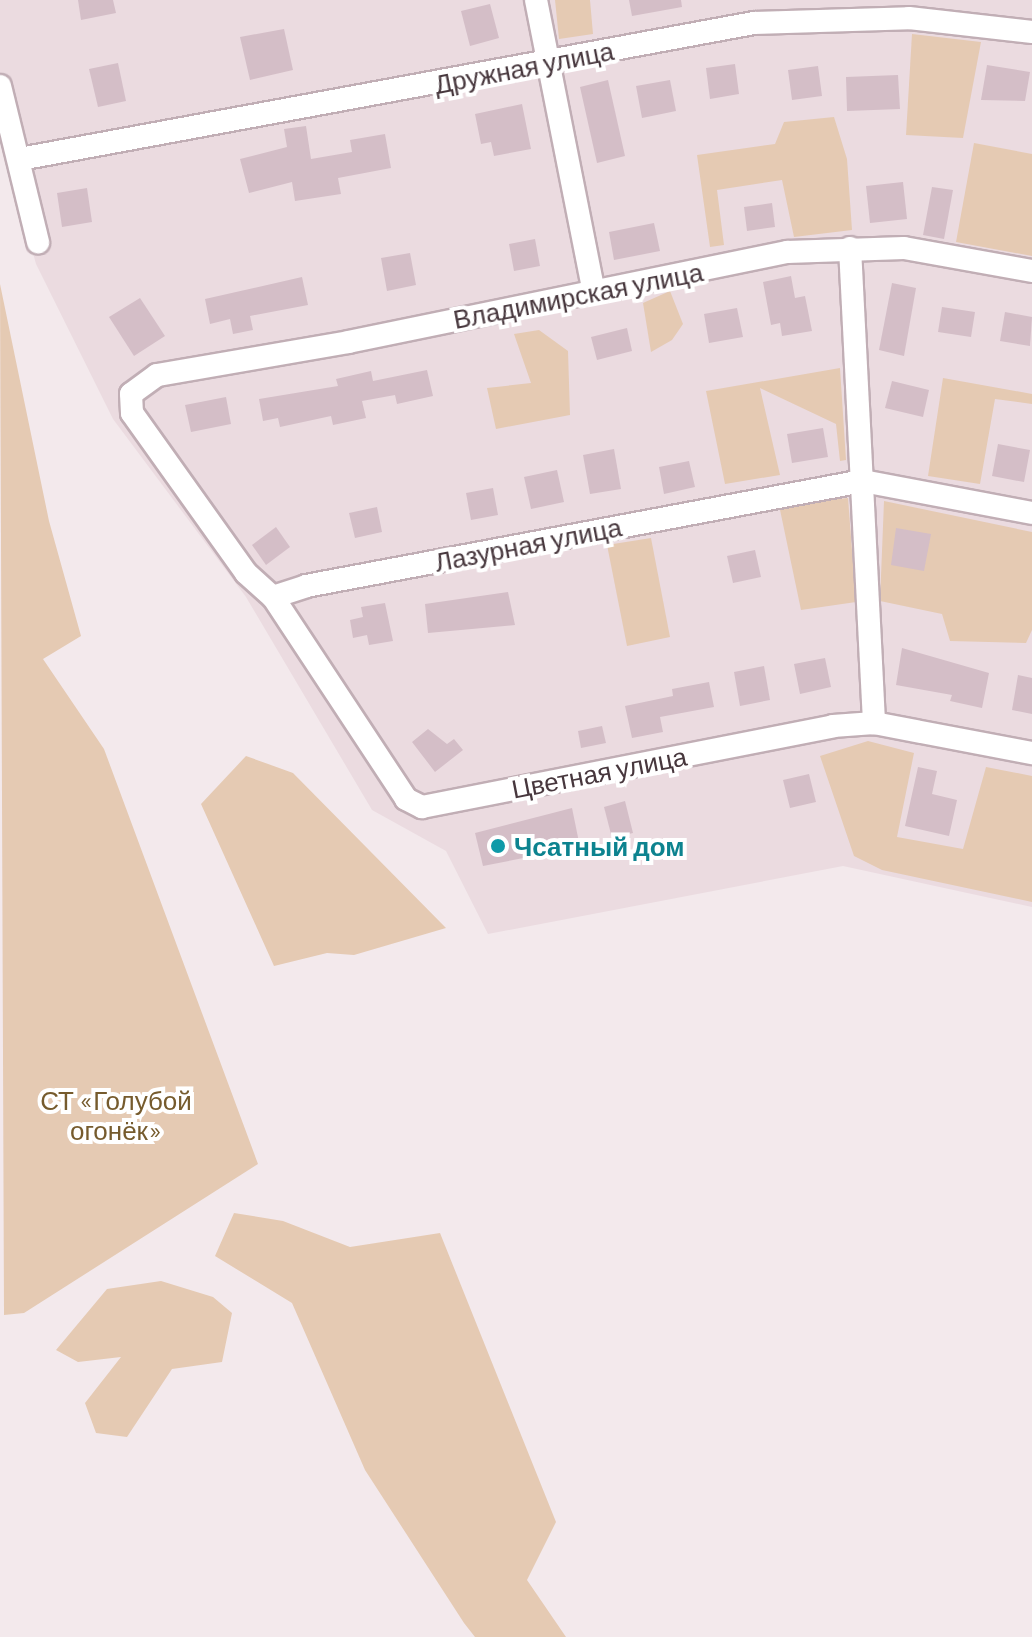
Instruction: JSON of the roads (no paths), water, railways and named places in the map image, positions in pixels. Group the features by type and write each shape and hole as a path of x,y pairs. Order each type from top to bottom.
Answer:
{"street":[{"path":"536,0 552,62 593,289"},
{"name":"Дружная улица","path":"20,159 754,23 817,18 909,18 1032,32"},
{"path":"2,100 20,159 38,242"},
{"path":"850,248 874,723"},
{"name":"Владимирская улица","path":"273,597 246,573 132,413 131,394 157,375 349,342 593,289 787,252 904,248 1032,271"},
{"name":"Лазурная улица","path":"273,597 306,586 863,481 1032,513"},
{"name":"Цветная улица","path":"273,597 406,799 422,807 833,726 874,723 1032,753"}],"place":[{"name":"Чсатный дом","path":"498,846"}],"park label":[{"name":"СТ «Голубой огонёк»","path":"116,1115"}]}
